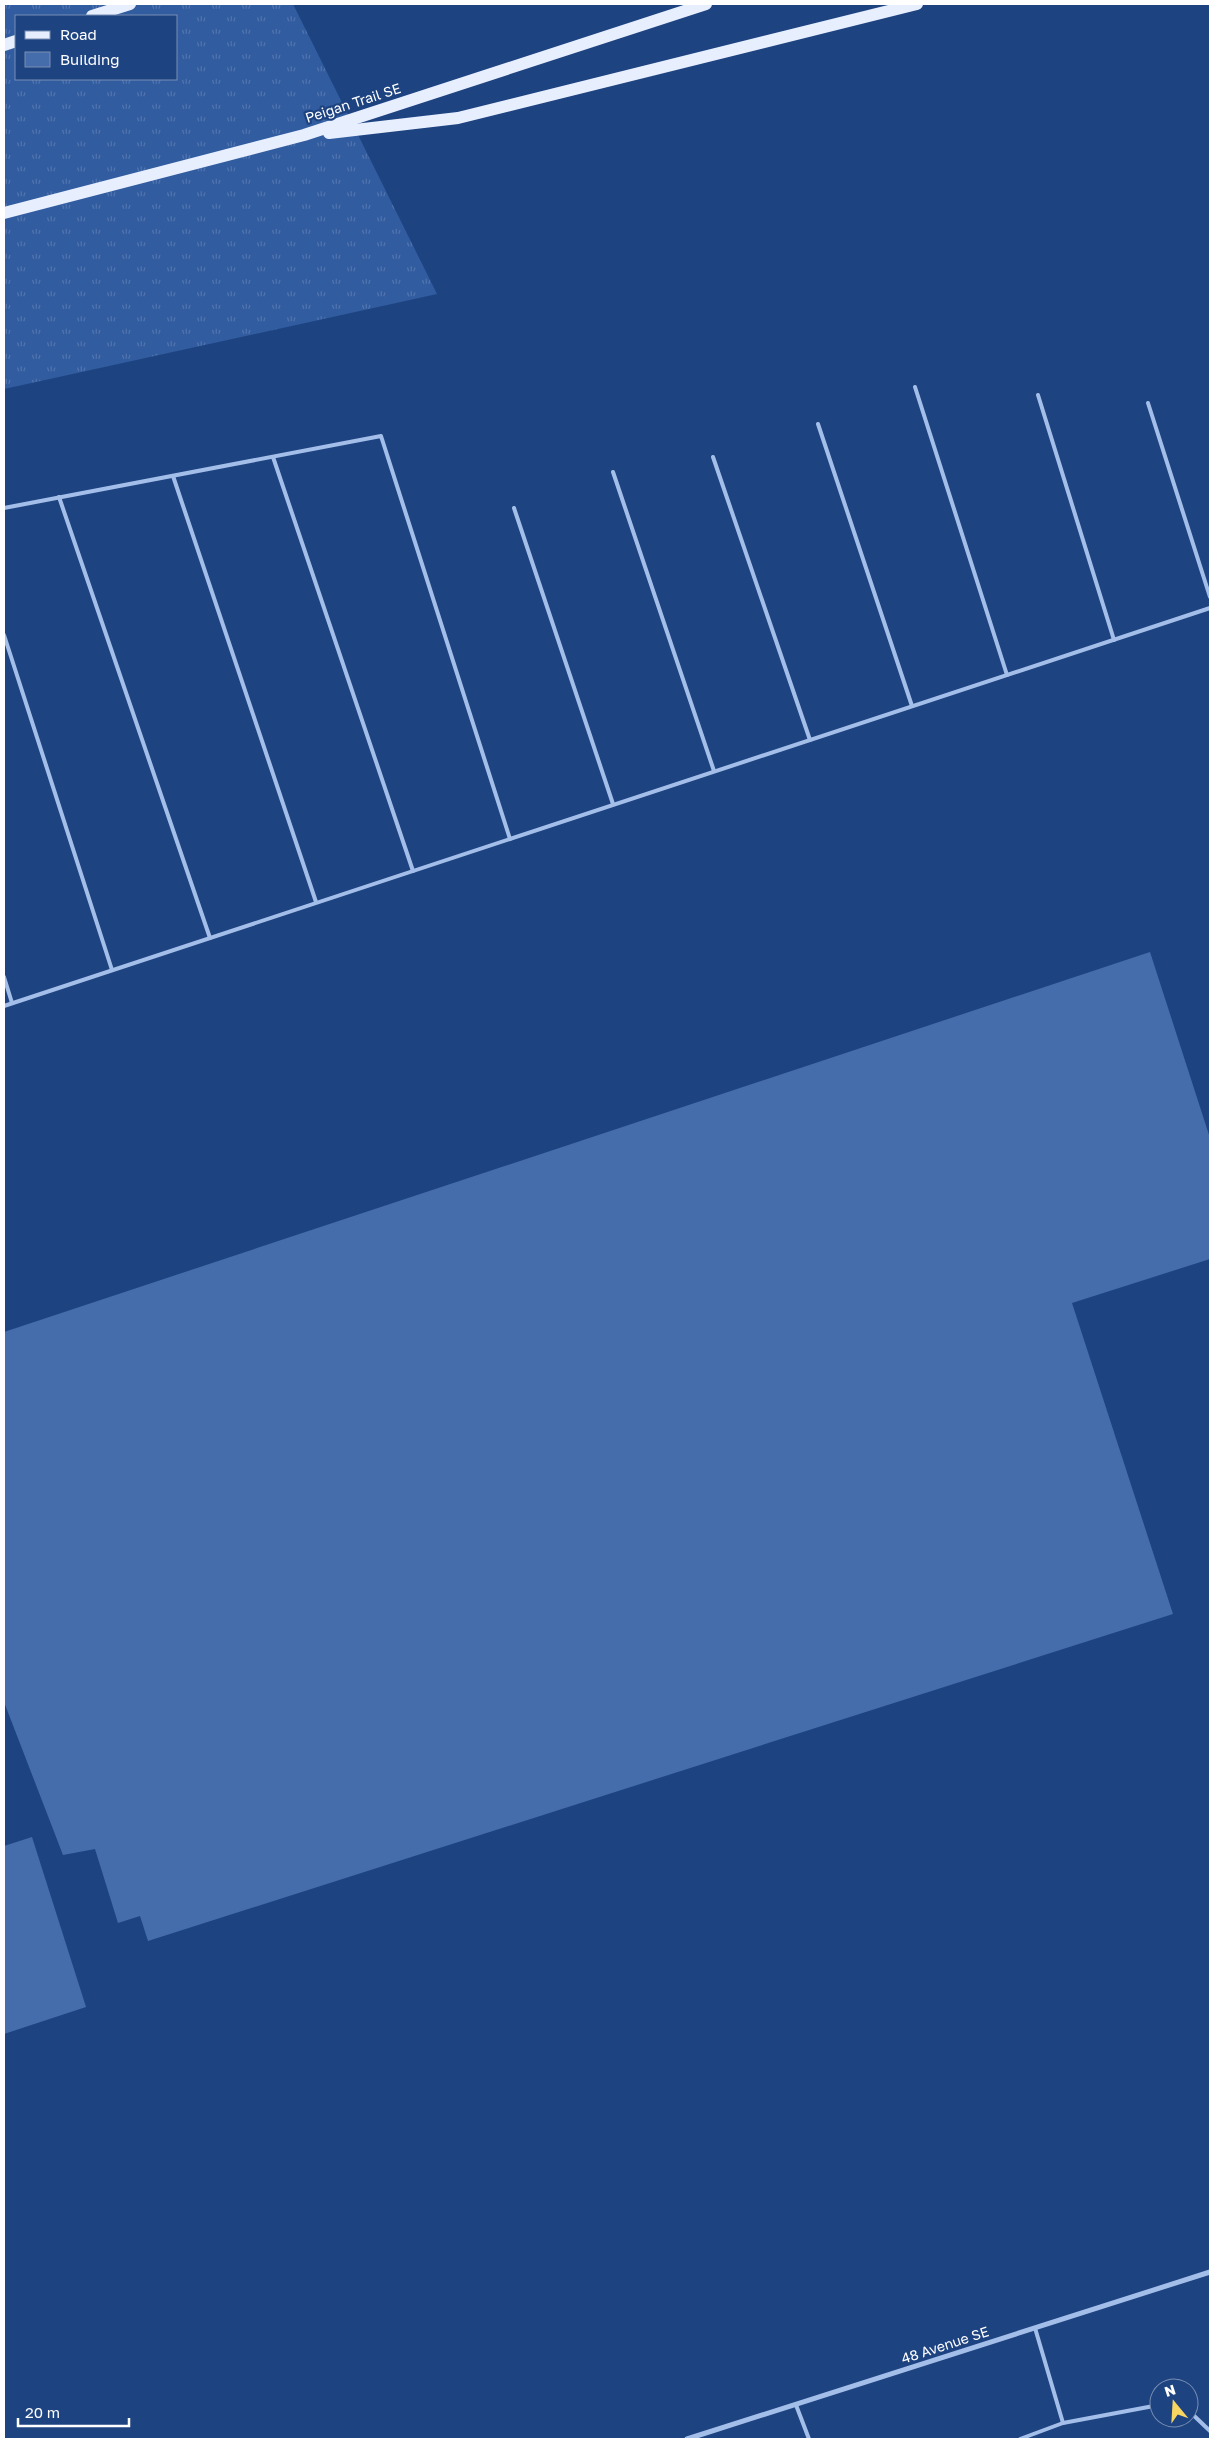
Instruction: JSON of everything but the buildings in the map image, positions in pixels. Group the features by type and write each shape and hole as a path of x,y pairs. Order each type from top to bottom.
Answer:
{"main road":[{"path":"95,15 130,4"},
{"name":"Peigan Trail SE","path":"4,213 304,135 706,4"},
{"path":"304,135 458,118 917,4"}],"street":[{"name":"48 Avenue SE","path":"687,2439 1210,2272"}],"lane":[{"path":"915,387 1007,675"},
{"path":"1038,395 1114,640"},
{"path":"1148,403 1210,597"},
{"path":"818,424 912,706"},
{"path":"4,508 381,436 510,839"},
{"path":"273,457 414,871"},
{"path":"713,458 810,740"},
{"path":"613,472 714,771"},
{"path":"173,476 316,902"},
{"path":"59,497 210,938"},
{"path":"514,508 613,804"},
{"path":"4,1006 1210,608"},
{"path":"4,635 112,970"},
{"path":"4,978 12,1003"},
{"path":"1035,2328 1063,2423"},
{"path":"796,2405 809,2439"},
{"path":"1020,2439 1063,2423 1149,2406"},
{"path":"1199,2421 1210,2431"}],"green space":[{"path":"4,4 293,4 437,294 4,389"}]}
